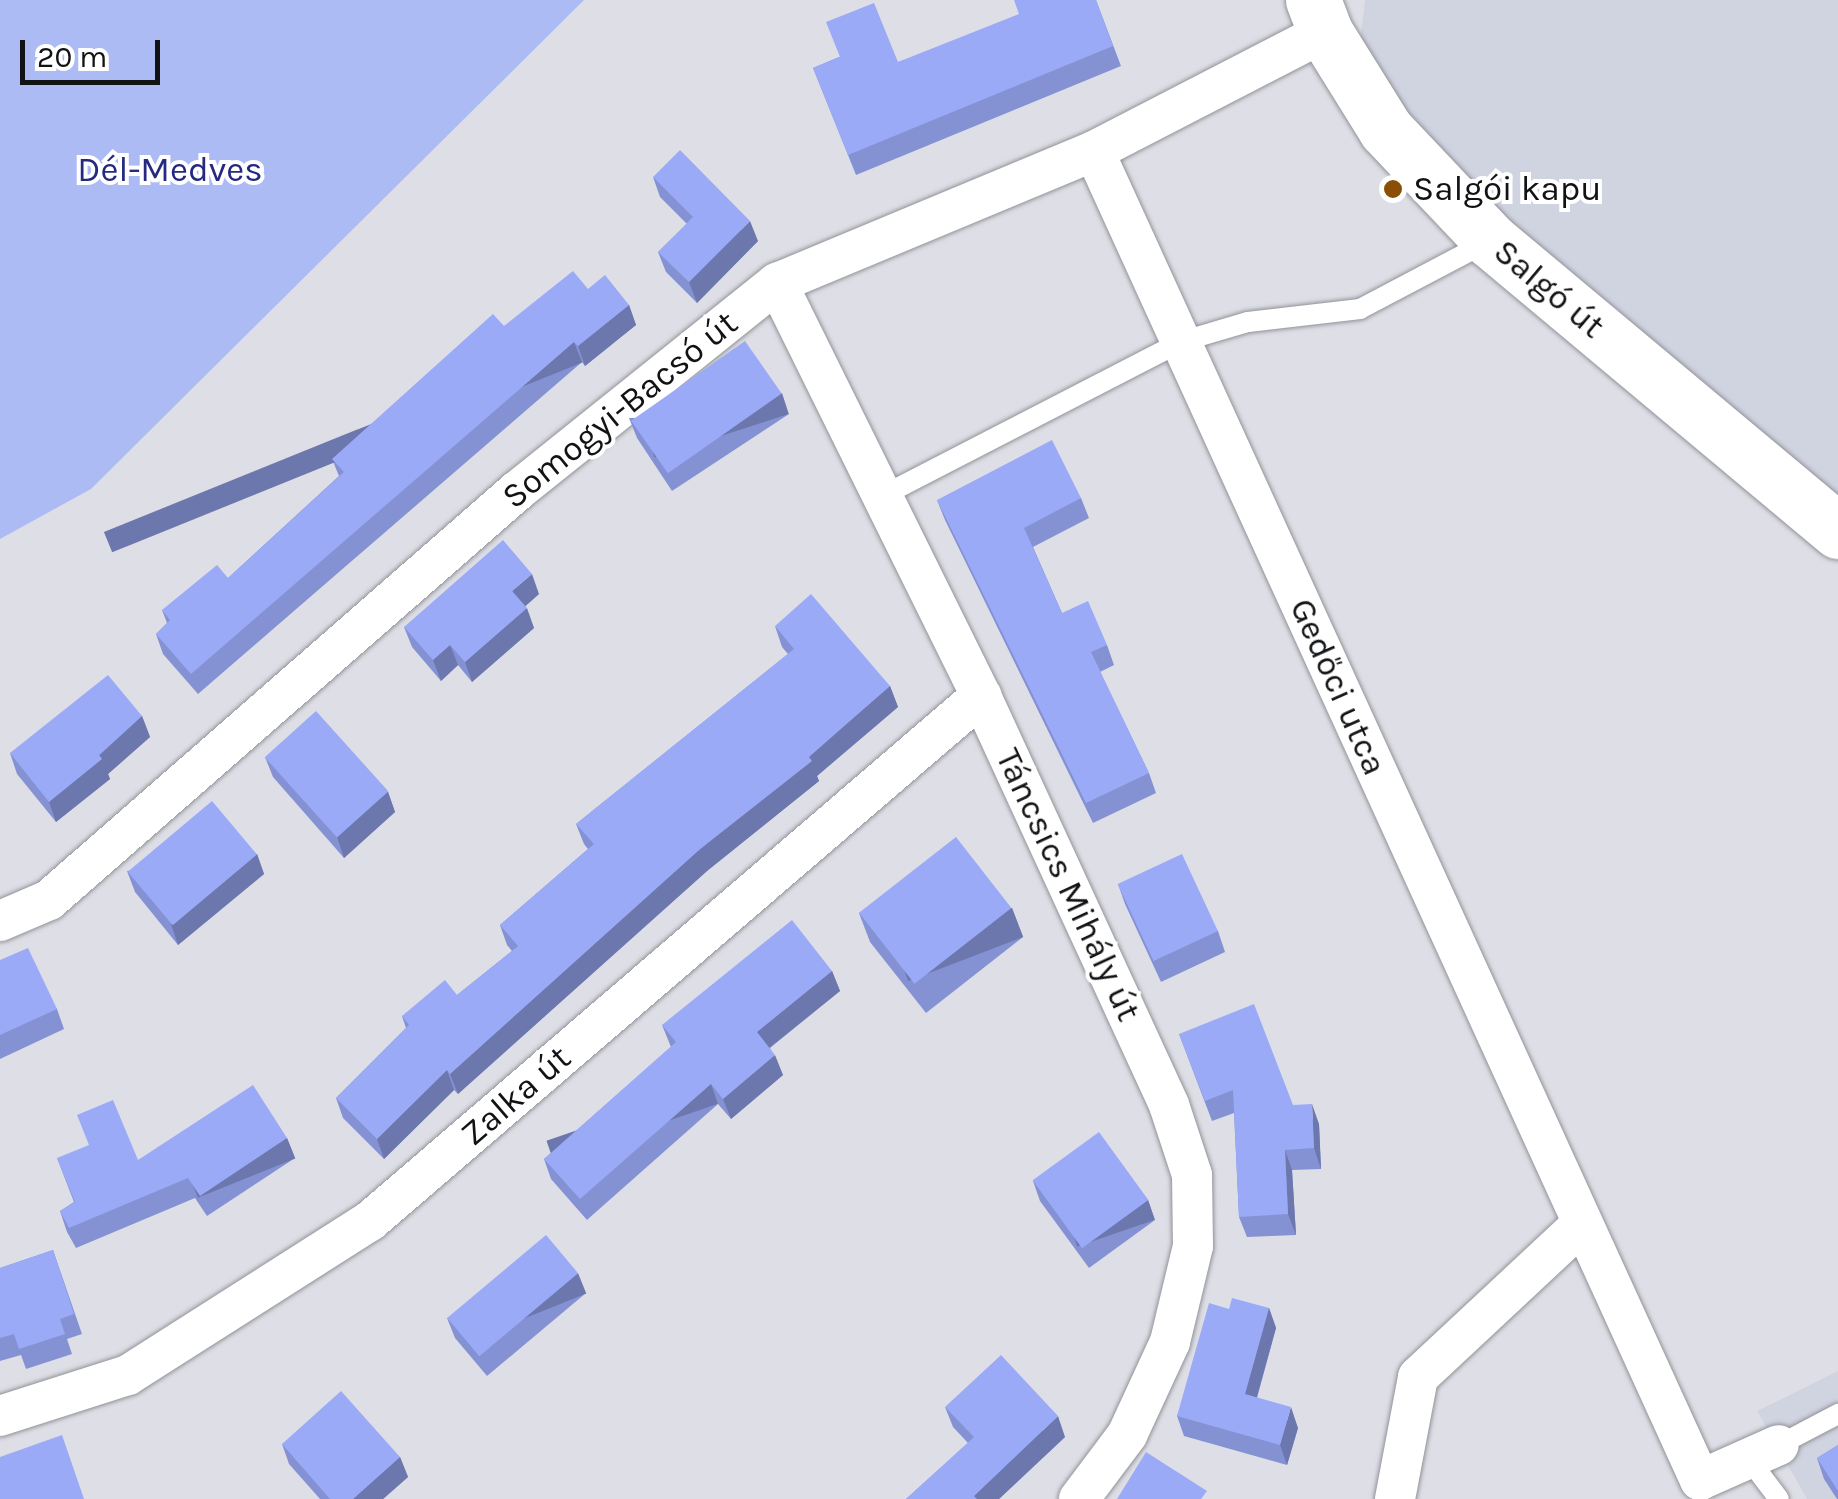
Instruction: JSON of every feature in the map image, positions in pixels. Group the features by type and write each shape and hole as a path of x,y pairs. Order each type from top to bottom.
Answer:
{"main road":[{"name":"Salgó út","path":"1319,16 1386,130 1490,240 1838,532"}],"street":[{"name":"Somogyi-Bacsó út","path":"0,921 49,900 518,491 776,283 1094,151 1319,16"},
{"name":"Gedőci utca","path":"1094,151 1704,1489 1763,1451"},
{"name":"Táncsics Mihály út","path":"776,283 980,696 1169,1104 1192,1175 1193,1246 1170,1342 1127,1435 1079,1499"},
{"name":"Zalka út","path":"0,1416 128,1375 370,1221 980,696"},
{"path":"1394,1499 1418,1377 1582,1224"}],"lane":[{"path":"882,496 1180,342 1248,322 1360,309 1490,240"},
{"path":"1779,1499 1763,1451 1838,1414"}],"shaded area":[{"path":"1365,0 1838,0 1838,509 1556,276 1402,112 1359,55"},
{"path":"1838,1371 1838,1499 1807,1499 1757,1411"}],"green space":[{"name":"Dél-Medves","path":"0,0 584,0 91,489 0,539"}],"building":[{"path":"1014,0 1096,0 1113,46 848,155 813,68 840,57 826,22 874,3 898,62 1019,14"},
{"path":"680,150 750,221 689,282 658,252 693,217 653,177"},
{"path":"573,271 588,289 605,275 629,305 578,346 574,342 191,674 156,634 170,620 162,610 217,565 228,578 344,472 332,459 493,314 504,326"},
{"path":"745,341 782,393 668,473 631,421"},
{"path":"1052,440 1081,498 1024,528 1062,613 1088,601 1107,645 1091,652 1149,773 1086,803 937,500"},
{"path":"503,540 532,574 512,591 527,608 465,662 450,645 433,660 404,627"},
{"path":"811,594 890,686 809,757 812,761 699,850 450,1074 447,1070 377,1139 336,1098 409,1025 402,1016 445,980 457,995 518,946 500,925 594,844 576,824 794,649 775,626"},
{"path":"108,675 142,716 99,755 102,759 49,802 10,753"},
{"path":"316,711 388,791 337,837 265,757"},
{"path":"212,801 257,855 173,925 128,872"},
{"path":"956,837 1011,908 914,984 859,913"},
{"path":"1182,854 1218,931 1154,961 1118,884"},
{"path":"792,920 832,971 757,1032 775,1055 723,1099 711,1084 580,1199 544,1159 676,1042 662,1025"},
{"path":"28,948 57,1009 0,1035 0,960"},
{"path":"1254,1004 1293,1105 1312,1104 1314,1148 1285,1150 1288,1214 1239,1217 1233,1090 1205,1101 1179,1034"},
{"path":"253,1085 287,1138 200,1196 188,1178 69,1228 60,1211 75,1202 57,1158 89,1145 77,1115 113,1100 138,1160"},
{"path":"1099,1132 1148,1200 1082,1248 1033,1180"},
{"path":"546,1235 578,1273 479,1356 447,1318"},
{"path":"53,1250 74,1314 60,1319 65,1334 19,1349 14,1334 0,1338 0,1268"},
{"path":"1232,1298 1269,1308 1245,1394 1291,1407 1280,1445 1177,1416 1209,1303 1229,1309"},
{"path":"1001,1355 1058,1416 974,1496 977,1499 906,1499 974,1437 945,1407"},
{"path":"341,1391 400,1457 353,1499 330,1499 282,1444"},
{"path":"62,1435 84,1499 0,1499 0,1457"},
{"path":"1838,1445 1838,1491 1817,1458"},
{"path":"1146,1452 1207,1491 1201,1499 1117,1499"}],"place":[{"name":"Salgói kapu","path":"1393,189"}]}
